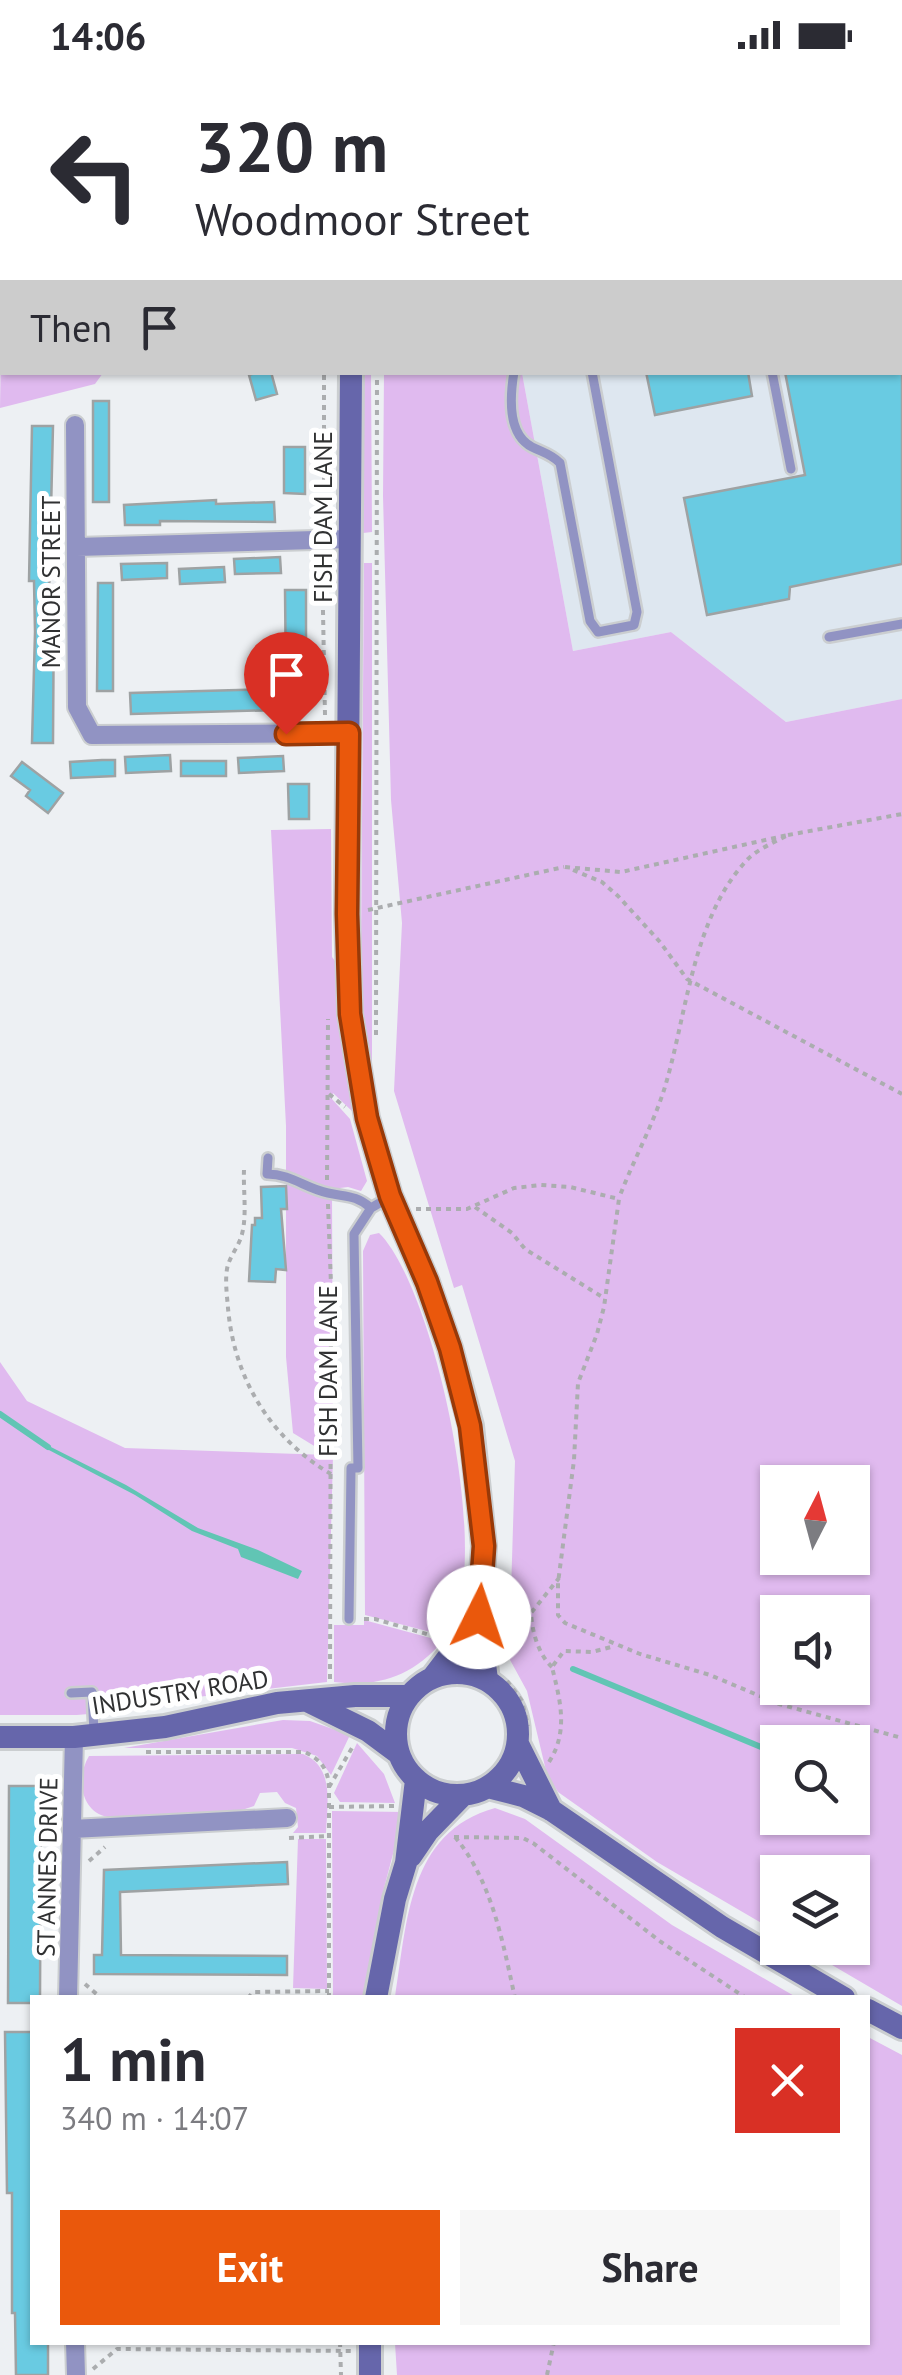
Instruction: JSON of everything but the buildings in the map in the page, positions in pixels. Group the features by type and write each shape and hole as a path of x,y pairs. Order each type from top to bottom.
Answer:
{"street":[{"name":"FISH DAM LANE","path":"351,375 347,914 350,1014 386,1206 427,1282 450,1348 470,1426 484,1546 479,1617 495,1678"},
{"name":"MANOR STREET","path":"75,425 76,707 92,735 349,733"},
{"path":"77,547 350,539"},
{"path":"399,1754 396,1724 408,1696 433,1677 479,1617"},
{"path":"433,1677 460,1672 495,1678 509,1700 551,1810"},
{"name":"INDUSTRY ROAD","path":"0,1738 84,1736 165,1728 277,1703 408,1696"},
{"path":"319,1701 399,1754 416,1780 446,1794 463,1795 488,1787 508,1769 524,1742"},
{"name":"ST ANNES DRIVE","path":"68,1995 72,1829 84,1736"},
{"path":"377,1995 406,1863 416,1780"},
{"path":"488,1787 522,1796 551,1810 722,1928 839,1995"},
{"path":"406,1863 428,1832 463,1795"},
{"path":"72,1829 276,1813"},
{"path":"870,2011 902,2028"},
{"path":"74,2345 76,2375"},
{"path":"370,2346 370,2375"}],"lane":[{"path":"514,375 513,419 519,436 530,447 550,454 560,463 590,621 598,632 634,625 637,612 593,375"},
{"path":"773,375 791,469"},
{"path":"829,637 902,624"},
{"path":"268,1158 267,1174 284,1174 328,1193 386,1206"},
{"name":"FISH DAM LANE","path":"349,1620 350,1468 358,1468 353,1242 358,1224 386,1206"},
{"path":"71,1692 92,1692 84,1736"}],"path":[{"path":"376,375 376,1042"},
{"path":"347,914 565,867 621,872 748,846 765,838 902,814"},
{"path":"788,836 749,858 697,950 658,1108 619,1199 597,1334 578,1383 558,1578 558,1615 565,1623 619,1646 710,1675 770,1701 902,1738"},
{"path":"565,867 602,882 618,896 692,982 902,1094"},
{"path":"319,1701 331,1474 328,1002"},
{"path":"244,1170 242,1231 226,1271 228,1312 237,1358 257,1403 275,1427 308,1459 331,1474"},
{"path":"386,1206 429,1211 475,1207 514,1188 541,1185 619,1199"},
{"path":"475,1207 512,1233 524,1250 604,1298"},
{"path":"539,1769 553,1757 562,1724 552,1667 545,1661 534,1635 531,1612 558,1578"},
{"path":"349,1620 375,1619 448,1640"},
{"path":"552,1667 564,1651 592,1652 619,1646"},
{"path":"495,1678 526,1712 524,1742"},
{"path":"137,1752 305,1752 316,1757 326,1769 329,1994 250,1995"},
{"path":"329,1807 414,1804"},
{"path":"449,1831 472,1860 482,1883 501,1935 514,1995"},
{"path":"274,1838 329,1836"},
{"path":"454,1837 523,1838 661,1942 741,1995"},
{"path":"83,1867 106,1846"},
{"path":"78,1978 97,1995"},
{"path":"303,2345 303,2350"},
{"path":"340,2345 341,2375"},
{"path":"547,2375 553,2345"},
{"path":"86,2374 117,2349 340,2351 370,2346"}],"shaded area":[{"path":"1,375 102,375 95,384 0,408"},
{"path":"363,375 371,375 372,532 363,533"},
{"path":"384,375 522,375 573,651 671,632 786,722 902,699 902,2006 832,1965 870,1965 870,1855 760,1855 760,1922 657,1862 558,1792 547,1775 527,1691 509,1658 515,1461 462,1285 454,1288 394,1091 402,923 391,800"},
{"path":"522,375 902,375 902,699 786,722 671,632 573,651"},
{"path":"364,563 372,563 372,1087 364,1036 361,950"},
{"path":"331,829 332,957 354,1113 333,1093 332,1099 350,1119 367,1181 361,1191 348,1187 332,1189 333,1456 327,1682 197,1697 157,1708 77,1715 0,1715 0,1362 27,1401 125,1448 329,1455 293,1433 286,1357 286,1126 271,830"},
{"path":"379,1233 400,1263 420,1310 453,1431 465,1554 460,1603 446,1636 365,1615 363,1251 370,1235"},
{"path":"43,1443 126,1485 198,1528 302,1571 298,1579 241,1557 238,1549 192,1531 135,1495 45,1448"},
{"path":"364,1620 443,1641 419,1663 394,1677 366,1683 334,1682 334,1625 364,1625"},
{"path":"283,1720 310,1721 350,1735 331,1775 317,1756 292,1748 124,1748"},
{"path":"357,1743 384,1774 395,1803 340,1802 334,1793"},
{"path":"303,1754 313,1760 325,1777 326,1833 293,1833 298,1827 296,1808 285,1803 277,1792 260,1793 254,1806 242,1810 108,1817 91,1808 83,1792 89,1756"},
{"path":"495,1808 525,1819 672,1925 793,1995 395,1995 417,1884 444,1837 466,1820"},
{"path":"332,1811 404,1812 383,1892 363,1995 333,1995"},
{"path":"298,1839 326,1839 327,1989 293,1988"},
{"path":"870,2038 902,2055 902,2375 397,2375 395,2345 870,2345"}],"waterway":[{"path":"0,1414 48,1447"},
{"path":"573,1669 760,1747"}],"route":[{"path":"286,734 349,733 350,1014 367,1118 390,1196 450,1348 470,1426 484,1546 479,1617"}]}
